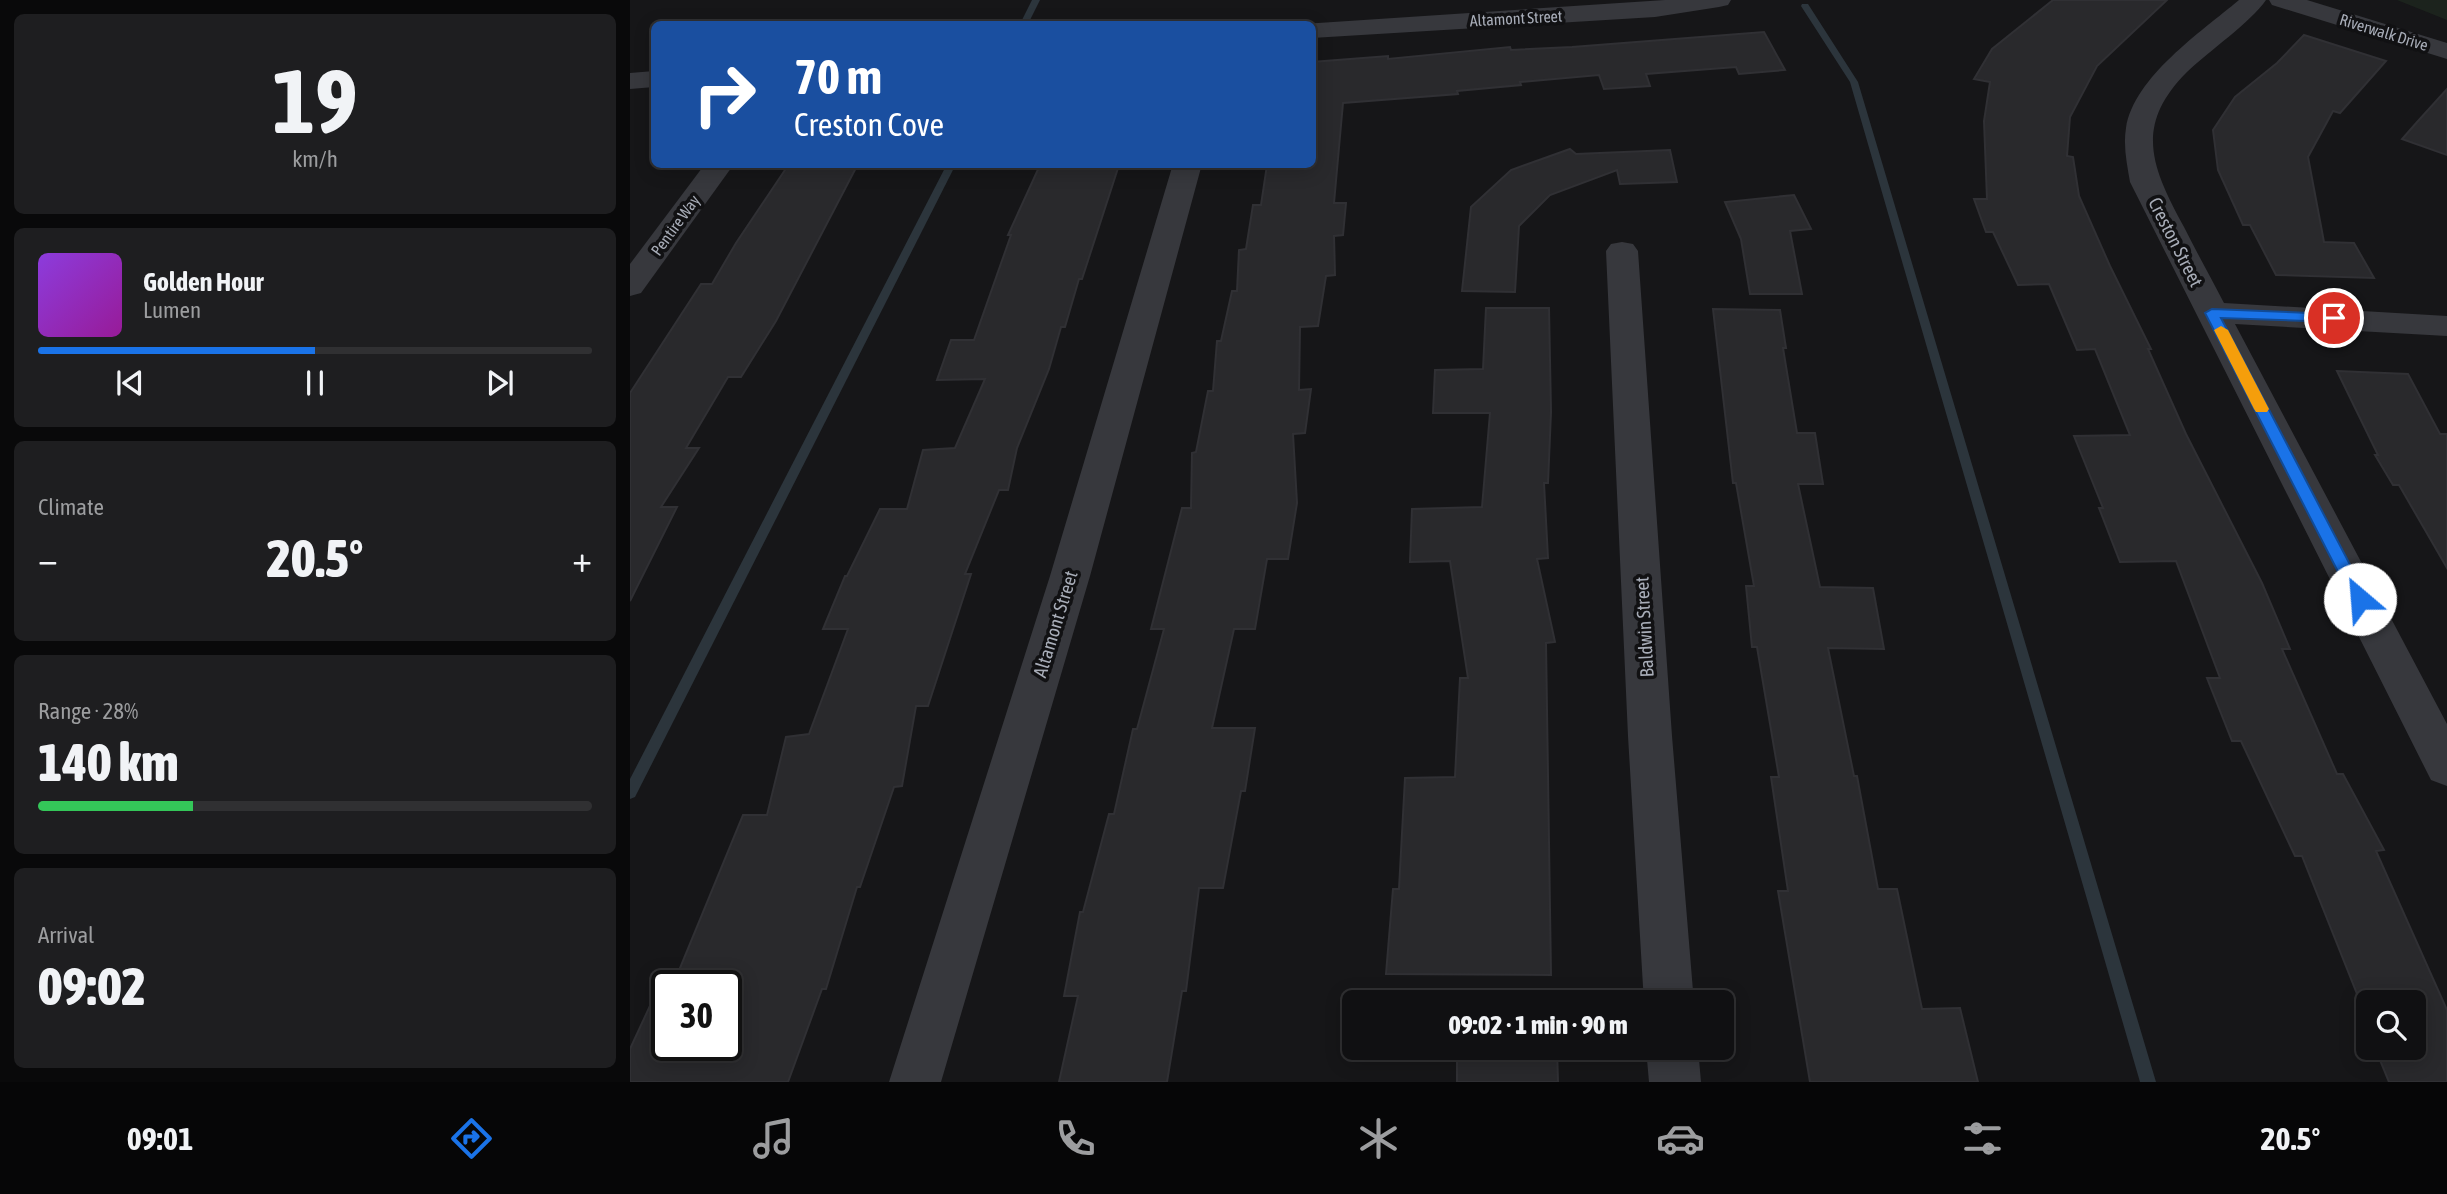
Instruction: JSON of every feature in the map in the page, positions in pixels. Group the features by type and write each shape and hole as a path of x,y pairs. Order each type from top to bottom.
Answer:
{"street":[{"name":"Altamont Street","path":"1316,30 1608,13 1719,0"},
{"name":"Creston Street","path":"2254,0 2154,91 2141,118 2138,147 2145,182 2447,766"},
{"name":"Riverwalk Drive","path":"2281,0 2447,51"},
{"path":"630,81 651,79"},
{"name":"Pentire Way","path":"630,286 717,168"},
{"name":"Altamont Street","path":"915,1082 1070,576 1187,168"},
{"name":"Baldwin Street","path":"1622,251 1650,736 1668,990"},
{"path":"2212,313 2447,326"},
{"path":"1673,1060 1675,1082"}],"shaded area":[{"path":"2397,0 2447,0 2447,20"}],"building":[{"path":"2053,0 2167,0 2097,66 2070,117 2067,156 2073,157 2079,196 2151,349 2148,349 2186,434 2262,583 2290,649 2282,649 2337,774 2343,774 2384,850 2376,851 2447,1010 2447,1082 2389,1082 2380,1060 2426,1060 2426,990 2356,991 2302,856 2295,856 2241,741 2232,741 2207,678 2220,678 2176,561 2120,562 2099,508 2103,508 2074,436 2130,435 2095,349 2077,350 2049,284 2018,285 1993,232 1986,232 1974,199 1987,199 1984,121 1990,82 1974,79 1992,49"},
{"path":"1764,32 1785,70 1739,74 1736,67 1646,74 1650,86 1604,89 1599,75 1520,82 1521,85 1457,91 1458,94 1343,103 1334,203 1346,203 1343,235 1334,236 1335,275 1326,276 1318,326 1300,327 1299,390 1311,389 1305,433 1293,434 1297,503 1288,559 1267,559 1255,629 1234,629 1212,728 1255,728 1245,791 1241,791 1223,888 1199,888 1186,991 1182,991 1167,1082 1059,1082 1078,996 1064,996 1080,912 1083,912 1109,814 1114,814 1133,729 1137,729 1164,629 1151,629 1182,508 1191,508 1192,453 1196,452 1208,391 1213,391 1217,341 1221,341 1232,291 1237,291 1239,250 1246,249 1253,205 1261,205 1267,168 1316,168 1316,62 1388,56 1388,59 1510,47 1511,50"},
{"path":"2304,35 2386,61 2340,113 2333,111 2308,157 2324,242 2354,243 2374,278 2276,275 2250,225 2243,225 2218,170 2213,130 2235,97 2277,63"},
{"path":"2447,89 2447,155 2402,139 2418,121"},
{"path":"1570,149 1576,154 1670,150 1677,182 1620,184 1617,170 1550,195 1519,226 1515,292 1462,291 1471,207 1511,170"},
{"path":"786,168 856,168 776,321 741,377 728,377 686,448 699,448 661,507 677,507 630,601 630,393 701,284 712,284"},
{"path":"1039,168 1118,168 1065,327 1061,327 1049,369 1017,448 1008,490 999,490 965,574 971,574 928,706 916,706 902,786 894,787 860,887 857,887 826,989 822,989 788,1082 630,1082 630,1049 651,1004 651,1061 742,1061 742,970 679,970 743,815 767,815 786,737 809,734 848,629 823,629 845,576 880,509 907,509 923,450 955,448 985,379 937,380 951,340 974,340 1011,235 1008,235"},
{"path":"1794,195 1811,229 1790,231 1802,294 1750,294 1741,239 1725,202"},
{"path":"1486,308 1549,308 1551,412 1548,483 1544,483 1548,558 1537,559 1555,642 1546,643 1551,975 1386,974 1393,889 1399,889 1405,778 1455,777 1460,678 1468,678 1450,561 1410,562 1412,509 1482,507 1490,413 1433,413 1435,370 1483,369"},
{"path":"1713,309 1780,310 1786,348 1783,348 1797,433 1815,433 1823,484 1798,484 1820,587 1873,588 1884,649 1828,648 1854,776 1857,776 1878,889 1897,889 1922,1009 1960,1008 1978,1082 1810,1082 1778,891 1788,891 1771,777 1779,777 1757,647 1752,647 1746,586 1754,586 1736,483 1733,483"},
{"path":"2337,371 2408,374 2440,434 2447,434 2447,568 2399,485 2393,485 2375,455 2378,455"},
{"path":"1457,1060 1557,1060 1558,1082 1457,1082"}],"waterway":[{"path":"1026,21 1036,0"},
{"path":"1805,6 1854,82 2148,1082"},
{"path":"630,793 950,168"}],"slow traffic":[{"path":"2221,330 2262,409"}],"route":[{"path":"2334,318 2212,313 2360,599"}]}
